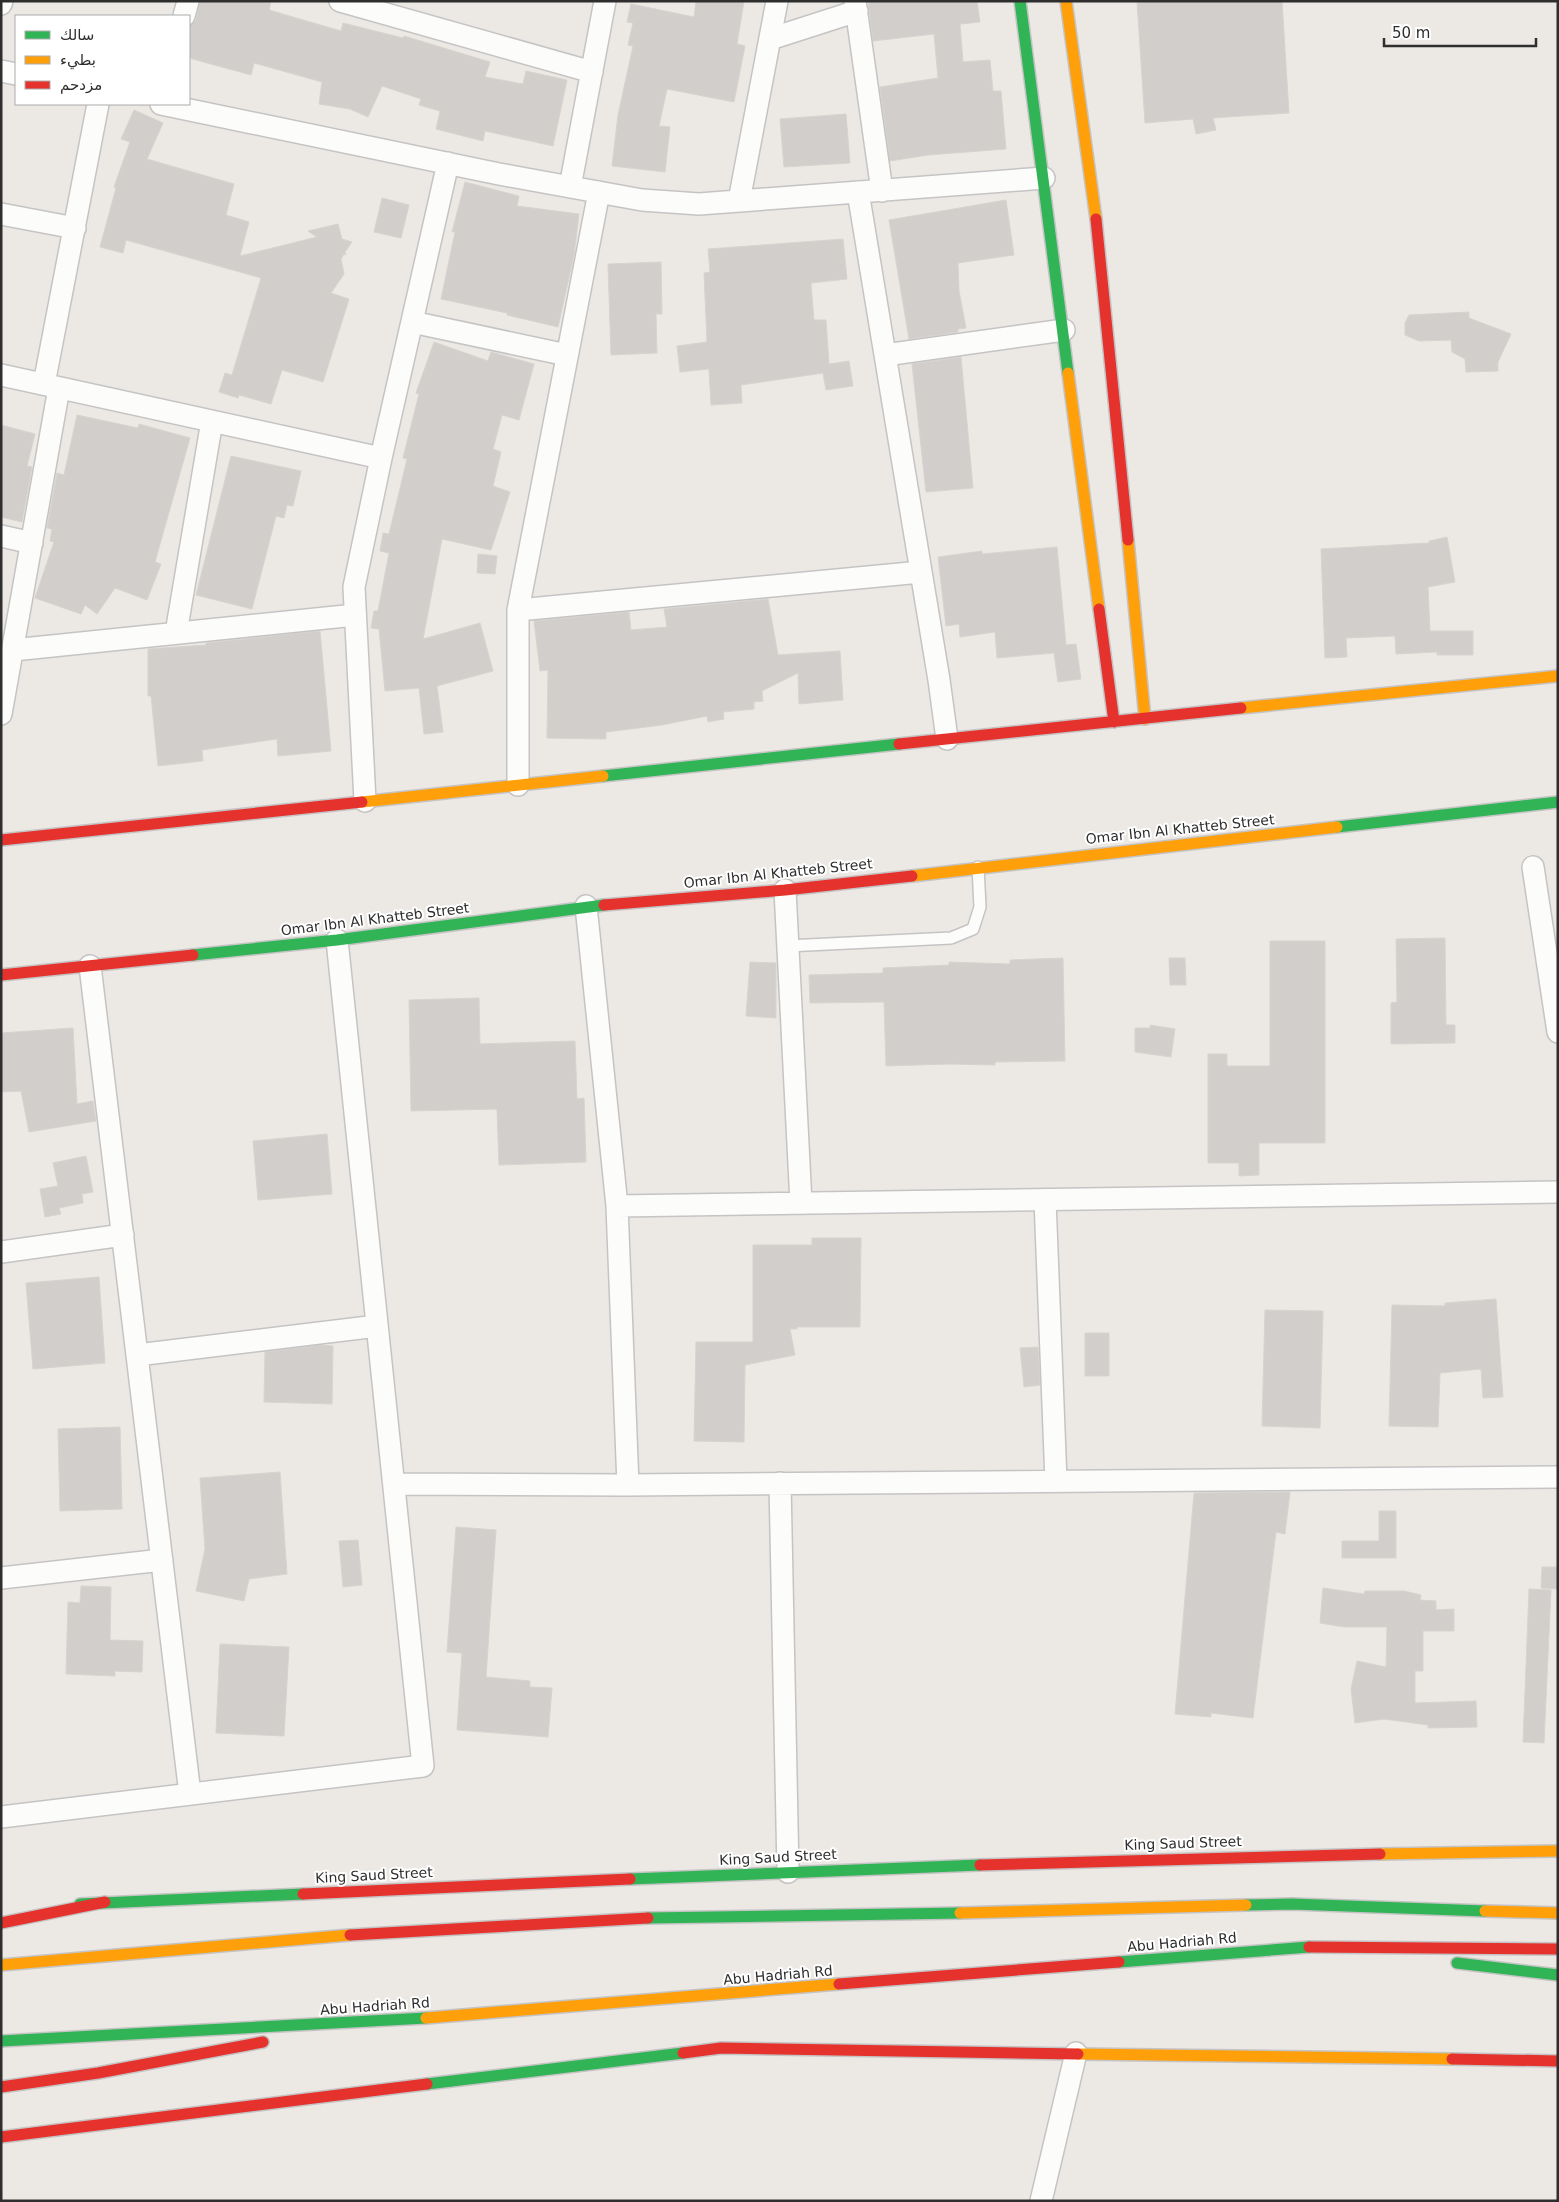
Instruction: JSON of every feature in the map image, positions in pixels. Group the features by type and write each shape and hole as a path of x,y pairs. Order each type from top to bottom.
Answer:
{"main road":[{"path":"1020,1 1114,722"},
{"path":"1066,1 1098,233 1145,718"},
{"path":"1,840 1558,676"},
{"name":"Omar Ibn Al Khatteb Street","path":"1,975 337,940 586,906 785,890 1558,802"},
{"name":"King Saud Street","path":"1,1912 105,1902 788,1872 1294,1855 1558,1851"},
{"path":"1,1923 105,1902"},
{"path":"1,1965 315,1937 630,1918 877,1916 1292,1904 1558,1913"},
{"path":"1319,1946 1558,1975"},
{"name":"Abu Hadriah Rd","path":"1,2042 371,2022 1319,1946 1558,1949"},
{"path":"293,2037 371,2022"},
{"path":"1,2087 98,2073 274,2040"},
{"path":"1,2137 720,2048 1558,2062"}],"street":[{"path":"184,15 188,1"},
{"path":"340,1 592,72"},
{"path":"570,187 605,1"},
{"path":"740,202 777,1"},
{"path":"770,39 856,6 882,190"},
{"path":"1,70 15,74"},
{"path":"1,714 32,542 51,386 75,228 98,105"},
{"path":"166,105 448,163 642,200 699,204 740,202 1044,178"},
{"path":"365,801 354,587 381,458 448,163"},
{"path":"518,785 518,610 599,192"},
{"path":"858,192 939,680 947,739"},
{"path":"1,214 75,228"},
{"path":"412,322 567,356"},
{"path":"885,355 1064,330"},
{"path":"1,375 381,458"},
{"path":"176,633 212,421"},
{"path":"1,536 32,542"},
{"path":"518,610 921,572"},
{"path":"12,650 355,615"},
{"path":"1533,867 1558,1032"},
{"path":"785,890 802,1203"},
{"path":"586,906 617,1206 628,1485"},
{"path":"1,1817 423,1766 337,940"},
{"path":"90,966 190,1794"},
{"path":"617,1206 1558,1192"},
{"path":"1046,1200 1056,1481"},
{"path":"1,1252 123,1235"},
{"path":"137,1355 378,1326"},
{"path":"394,1484 628,1485 1558,1477"},
{"path":"780,1483 788,1872"},
{"path":"1,1578 162,1560"},
{"path":"1041,2201 1076,2053"}],"lane":[{"path":"787,946 952,938 973,929 980,908 978,867"}],"building":[{"path":"200,1 271,1 269,10 341,31 343,23 403,38 404,36 490,62 485,77 523,84 526,71 567,80 553,146 485,131 483,141 436,129 440,111 419,105 421,99 382,86 368,117 350,109 319,104 322,82 254,63 251,75 190,58 190,27 196,20"},
{"path":"696,1 744,1 737,44 745,46 734,102 667,89 659,126 670,127 665,172 612,166 618,115 633,46 628,45 633,23 627,22 631,4 694,17"},
{"path":"868,1 977,1 980,22 960,24 963,62 990,60 993,91 1001,91 1006,149 928,155 890,161 880,87 938,78 934,34 873,41"},
{"path":"1137,1 1282,1 1289,113 1213,118 1216,130 1196,134 1193,119 1145,123"},
{"path":"134,110 163,123 147,159 234,184 226,215 249,222 240,256 317,237 308,231 338,224 342,239 352,242 345,252 346,255 344,254 341,259 344,274 331,293 349,299 323,382 282,370 271,404 239,395 238,398 219,392 225,373 232,375 261,278 126,240 123,253 100,247 116,188 114,187 130,142 121,139"},
{"path":"846,114 850,163 784,167 780,119"},
{"path":"465,182 519,196 517,206 579,214 574,255 558,327 507,315 507,313 441,299 455,232 452,232"},
{"path":"382,198 409,205 401,238 374,232"},
{"path":"1006,200 1014,255 958,263 959,291 966,328 958,329 958,332 909,339 889,220"},
{"path":"843,239 847,279 811,283 814,320 826,320 829,364 849,361 853,386 826,390 823,373 741,385 742,403 711,405 709,369 680,372 677,346 707,342 704,273 710,272 708,249"},
{"path":"661,262 662,314 656,314 657,353 611,355 608,264"},
{"path":"1469,312 1469,318 1511,334 1498,362 1498,371 1466,372 1465,359 1452,352 1451,340 1419,341 1405,335 1405,323 1409,315"},
{"path":"434,342 488,361 491,352 534,364 519,420 502,415 493,449 501,452 493,486 510,492 491,550 442,539 423,639 480,623 493,671 437,686 443,732 424,734 419,688 385,691 379,629 371,628 374,611 378,611 389,553 380,551 383,533 389,534 407,459 403,458 419,394 416,393"},
{"path":"961,357 973,488 926,492 912,364"},
{"path":"77,415 138,428 139,424 190,438 155,562 161,564 147,600 115,588 97,614 85,605 81,614 35,598 54,542 50,541 52,529 47,528 57,473 64,475"},
{"path":"1,425 35,434 27,466 32,467 22,522 1,517"},
{"path":"231,456 301,471 293,506 287,505 284,518 276,516 252,609 196,595"},
{"path":"1447,537 1455,582 1428,587 1430,631 1473,631 1473,655 1437,655 1437,652 1396,654 1395,636 1346,638 1347,657 1325,658 1321,549 1429,543 1429,541"},
{"path":"1057,547 1066,645 1076,644 1081,679 1058,682 1054,653 997,658 995,632 960,637 959,624 946,626 938,557 982,551 982,554"},
{"path":"478,554 497,556 495,574 477,573"},
{"path":"768,599 778,655 840,651 843,700 799,704 798,673 762,691 763,701 754,702 754,709 723,712 724,719 708,722 707,716 662,725 606,732 606,739 547,738 548,670 540,671 534,621 629,612 631,630 667,627 664,609"},
{"path":"320,631 331,751 278,756 277,739 202,750 203,761 158,766 151,696 148,696 148,649 206,645 206,643"},
{"path":"1445,938 1446,1025 1455,1025 1455,1043 1391,1044 1391,1003 1397,1002 1396,939"},
{"path":"1270,941 1325,941 1325,1143 1259,1143 1259,1175 1239,1176 1239,1163 1208,1163 1208,1054 1227,1054 1227,1066 1270,1066"},
{"path":"1063,958 1065,1061 995,1062 995,1065 886,1066 884,1002 810,1003 809,975 883,973 883,968 949,965 949,962 1010,964 1010,960"},
{"path":"1169,958 1185,958 1186,985 1170,985"},
{"path":"750,962 776,963 776,1018 746,1016"},
{"path":"479,998 480,1044 575,1041 577,1099 584,1098 586,1162 499,1165 497,1109 411,1111 409,1000"},
{"path":"1150,1025 1175,1029 1171,1057 1135,1052 1135,1028 1150,1028"},
{"path":"73,1028 77,1104 93,1101 96,1121 29,1132 21,1091 1,1092 1,1033"},
{"path":"327,1134 332,1194 258,1200 253,1141"},
{"path":"86,1156 93,1192 82,1194 83,1203 59,1208 61,1214 45,1217 40,1189 58,1186 53,1163"},
{"path":"812,1238 861,1238 860,1327 797,1327 797,1329 790,1329 795,1355 745,1365 744,1442 694,1441 696,1342 753,1342 753,1245 812,1245"},
{"path":"99,1277 105,1363 33,1369 26,1283"},
{"path":"1496,1299 1503,1397 1483,1398 1481,1369 1440,1373 1438,1427 1389,1426 1392,1305 1445,1306 1445,1303"},
{"path":"1265,1310 1323,1311 1320,1428 1262,1426"},
{"path":"1085,1333 1109,1333 1109,1376 1085,1376"},
{"path":"321,1345 333,1346 332,1404 264,1402 265,1352"},
{"path":"1038,1347 1040,1385 1024,1387 1020,1348"},
{"path":"120,1427 122,1509 60,1511 58,1429"},
{"path":"280,1472 287,1574 249,1579 244,1601 196,1591 205,1549 200,1478"},
{"path":"1290,1492 1285,1534 1276,1532 1253,1718 1211,1713 1211,1717 1175,1714 1194,1493"},
{"path":"1379,1511 1396,1511 1396,1558 1342,1558 1342,1541 1379,1541"},
{"path":"456,1527 496,1530 486,1677 530,1681 530,1687 552,1688 548,1737 457,1730 462,1653 447,1652"},
{"path":"358,1540 362,1585 343,1587 339,1541"},
{"path":"1542,1567 1558,1567 1558,1589 1541,1588"},
{"path":"81,1586 111,1587 110,1640 143,1641 142,1672 115,1671 115,1676 66,1674 68,1602 80,1603"},
{"path":"1323,1588 1364,1594 1365,1591 1404,1591 1421,1595 1420,1600 1436,1601 1436,1610 1454,1609 1454,1631 1423,1631 1423,1671 1415,1671 1415,1703 1476,1701 1477,1727 1428,1728 1428,1725 1384,1719 1355,1723 1351,1689 1357,1661 1386,1667 1387,1627 1344,1627 1320,1623"},
{"path":"1529,1589 1551,1590 1544,1743 1523,1742"},
{"path":"220,1644 289,1647 284,1736 216,1733"}],"traffic: fast":[{"path":"1020,1 1068,373"},
{"path":"603,776 899,744"},
{"path":"1337,827 1558,802"},
{"path":"193,955 337,940 604,905"},
{"path":"630,1879 980,1865"},
{"path":"80,1904 303,1894"},
{"path":"1246,1905 1292,1904 1485,1911"},
{"path":"648,1918 960,1913"},
{"path":"1119,1962 1309,1947"},
{"path":"1457,1963 1558,1975"},
{"path":"1,2041 426,2018"},
{"path":"427,2084 683,2053"}],"traffic: slow":[{"path":"1066,1 1096,219"},
{"path":"1068,373 1099,609"},
{"path":"1128,540 1145,719"},
{"path":"1241,708 1558,676"},
{"path":"362,802 603,776"},
{"path":"912,876 1337,827"},
{"path":"1380,1854 1558,1851"},
{"path":"960,1913 1246,1905"},
{"path":"1485,1911 1558,1913"},
{"path":"1,1965 350,1935"},
{"path":"426,2018 839,1984"},
{"path":"1078,2054 1452,2059"}],"traffic: jam":[{"path":"1096,219 1128,540"},
{"path":"1099,609 1114,722"},
{"path":"899,744 1241,708"},
{"path":"1,840 362,802"},
{"path":"604,905 785,890 912,876"},
{"path":"1,975 193,955"},
{"path":"980,1865 1380,1854"},
{"path":"303,1894 630,1879"},
{"path":"1,1923 105,1902"},
{"path":"350,1935 648,1918"},
{"path":"1309,1947 1558,1949"},
{"path":"839,1984 1119,1962"},
{"path":"1,2087 98,2073 263,2042"},
{"path":"683,2053 721,2048 1078,2054"},
{"path":"1452,2059 1558,2061"},
{"path":"1,2137 427,2084"}]}
